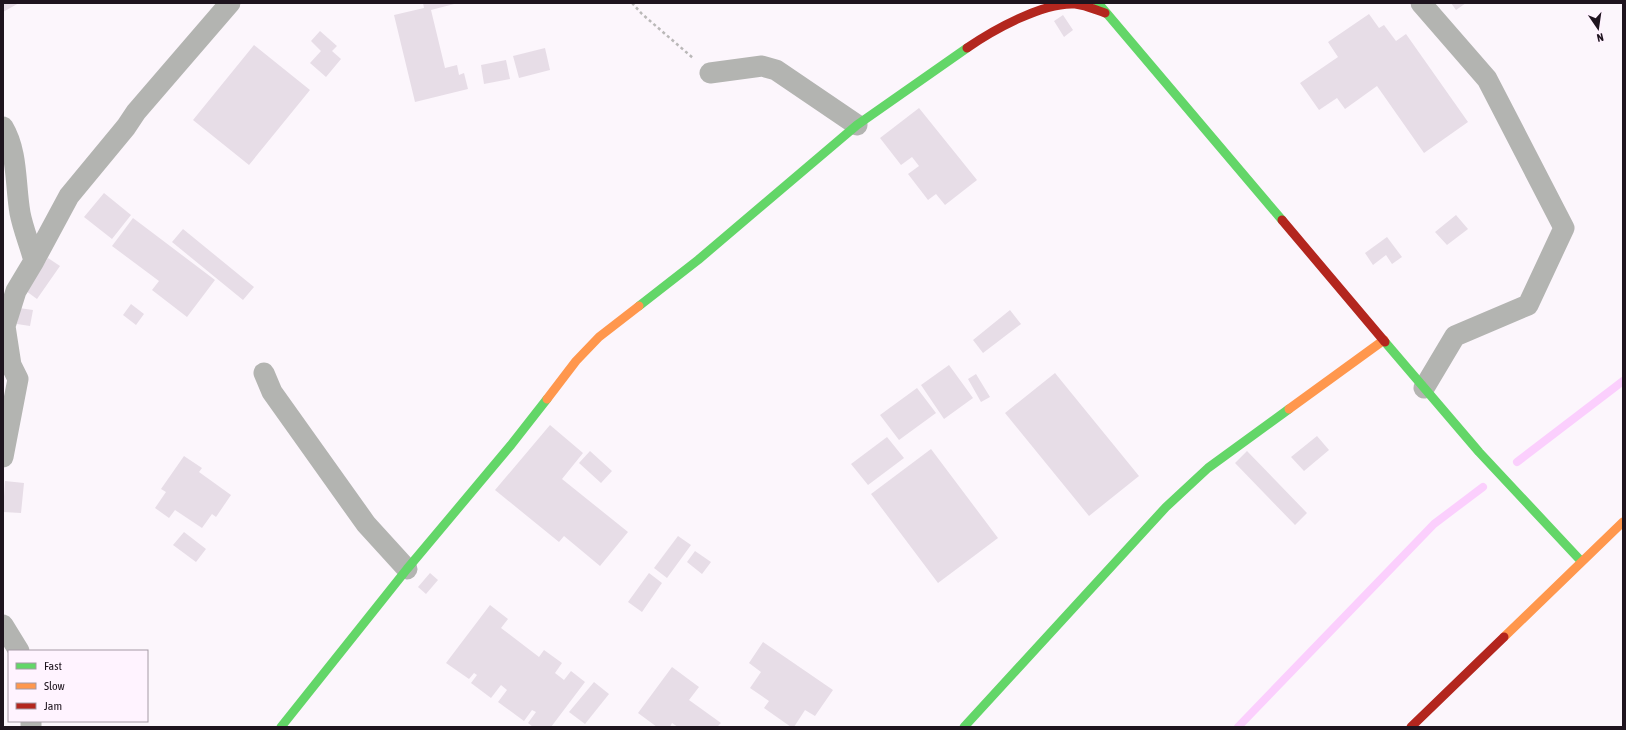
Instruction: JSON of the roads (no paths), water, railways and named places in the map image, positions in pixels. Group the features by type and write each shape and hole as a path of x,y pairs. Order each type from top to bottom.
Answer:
{"main road":[{"path":"1098,3 1479,452 1581,561"},
{"path":"281,727 407,568 511,445 576,361 599,337 698,260 857,126 985,36 1024,17 1054,6 1076,4 1105,13"},
{"path":"964,727 1176,497 1208,468 1384,340"},
{"path":"1411,727 1623,522"}],"street":[{"path":"3,458 18,378 11,365 5,326 16,291 69,196 126,127 136,112 230,3"},
{"path":"1421,3 1487,79 1564,228 1528,305 1455,336 1424,388"},
{"path":"710,73 762,66 776,70 857,126"},
{"path":"3,127 9,137 12,148 20,213 34,261"},
{"path":"264,373 272,392 366,524 407,568"},
{"path":"3,625 18,650"}],"waterway":[{"path":"1517,462 1623,381"},
{"path":"1238,727 1434,524 1483,487"}]}
